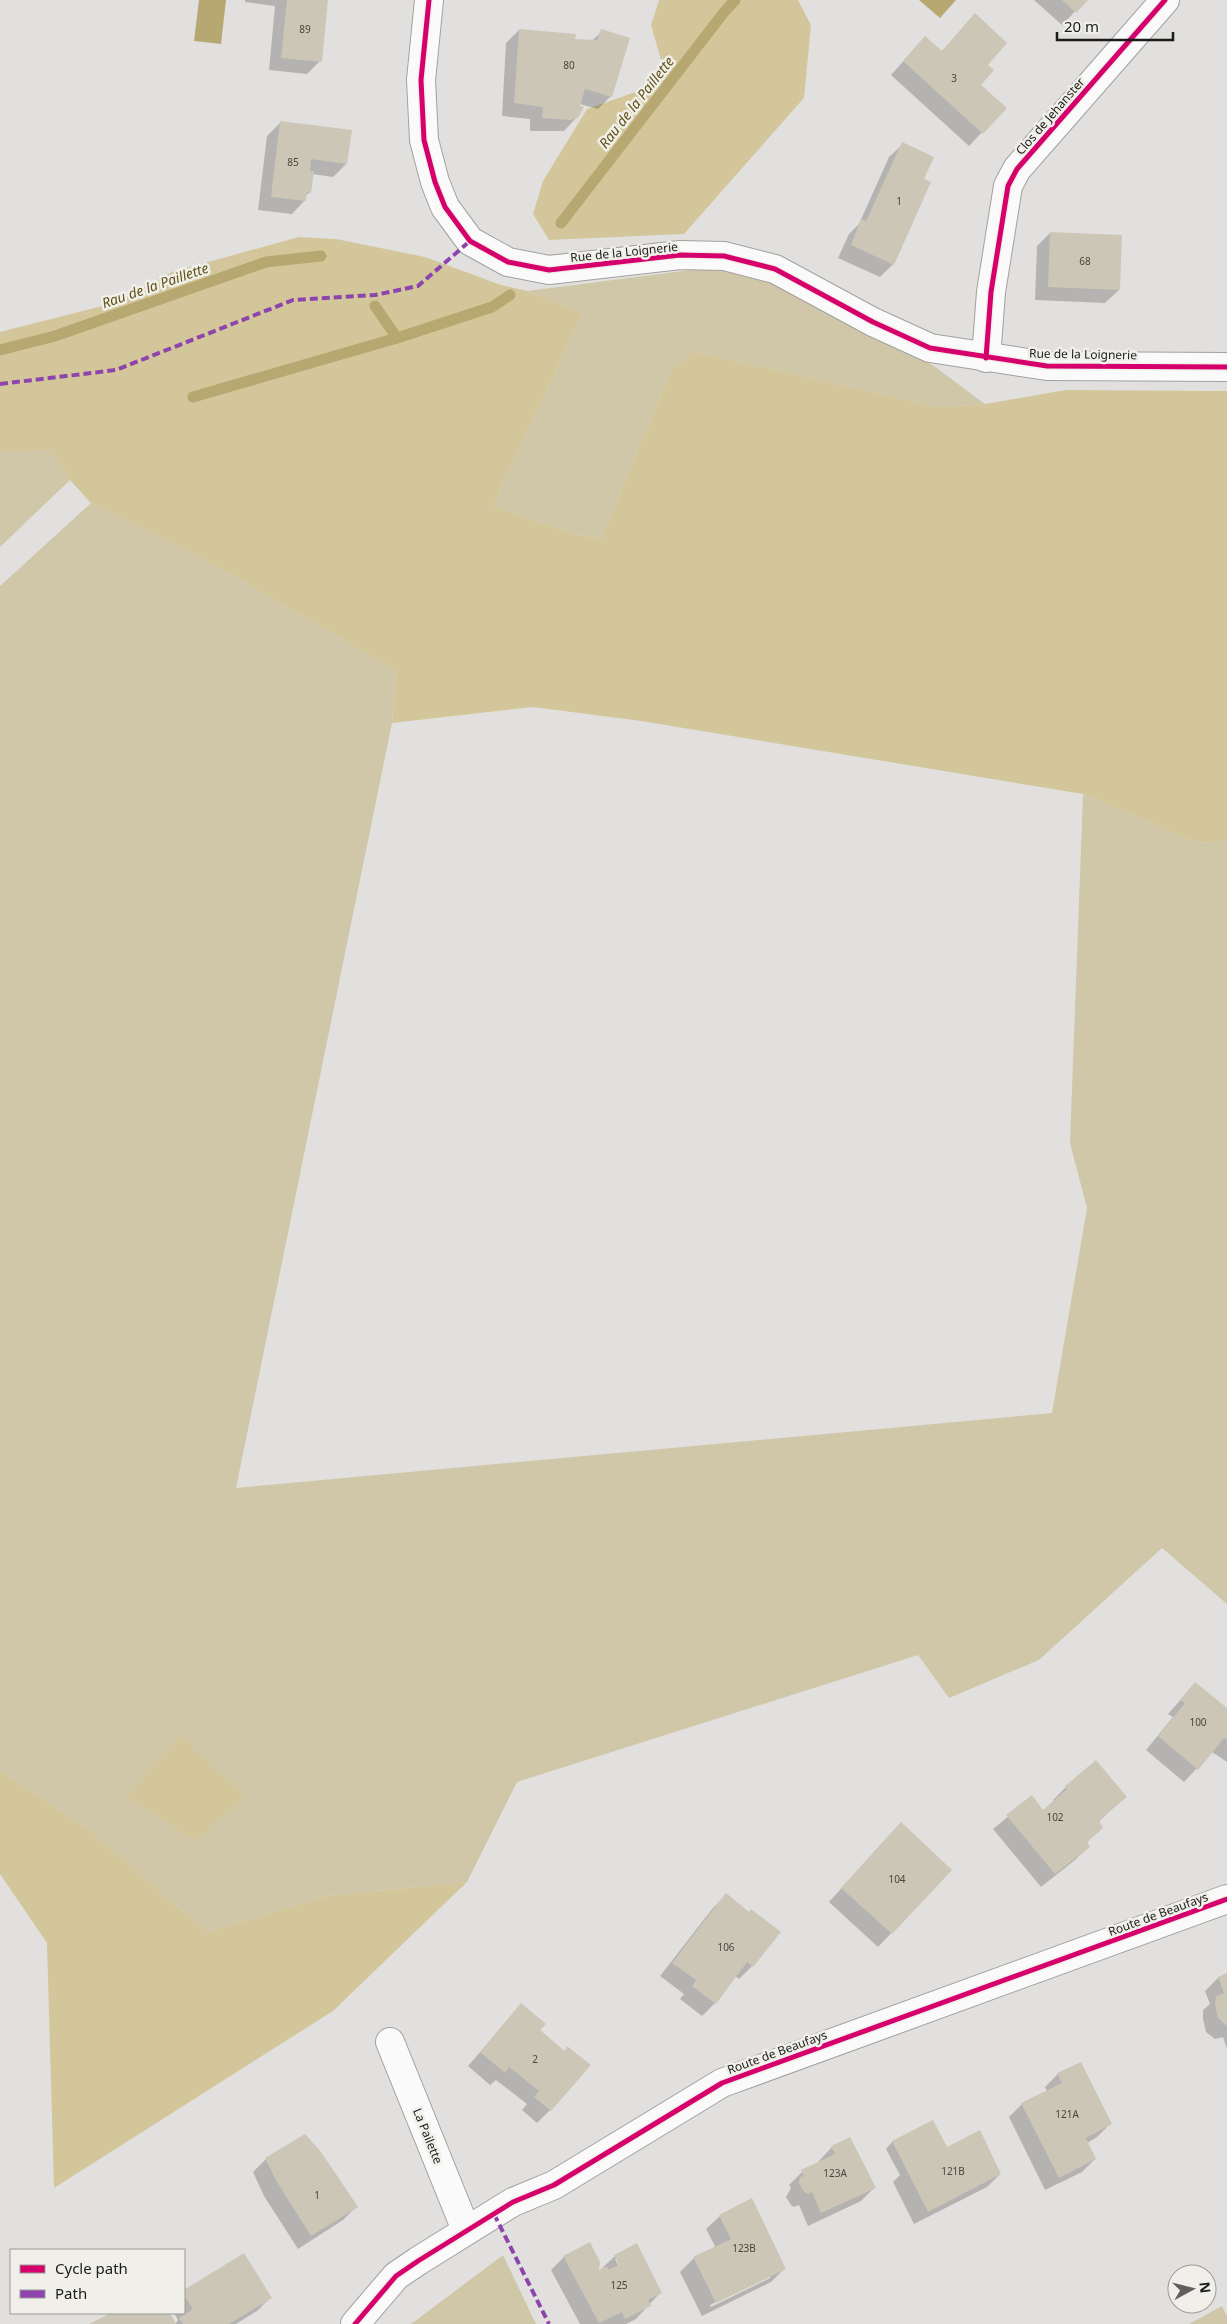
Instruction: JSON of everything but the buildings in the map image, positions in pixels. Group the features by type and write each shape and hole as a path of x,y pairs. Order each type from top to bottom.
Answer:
{"street":[{"name":"Rue de la Loignerie","path":"429,0 421,80 424,140 435,182 445,207 470,241 508,262 549,270 680,255 724,256 775,269 873,322 930,348 1047,366 1227,367"},
{"name":"Clos de Jehanster","path":"986,358 991,292 1008,186 1017,169 1165,0"},
{"name":"Route de Beaufays","path":"355,2324 396,2276 466,2230 513,2202 554,2185 722,2083 1227,1899"},
{"name":"La Pailette","path":"390,2042 466,2230"}],"shaded area":[{"path":"199,0 226,0 221,44 194,41"},
{"path":"659,0 798,0 811,25 804,98 684,234 549,240 533,214 543,181 587,109 650,87 663,67 651,25"},
{"path":"919,0 956,0 940,18"},
{"path":"299,237 336,239 425,257 501,285 527,291 583,313 493,506 578,535 601,538 672,368 693,351 939,407 985,404 1066,390 1227,391 1227,841 1198,843 1083,794 641,721 533,707 392,723 396,670 212,564 91,503 70,480 50,450 0,452 0,332 114,303 172,272"},
{"path":"714,267 781,282 934,366 985,404 939,407 693,351 672,368 601,538 578,535 493,506 583,313 527,291"},
{"path":"50,450 70,480 0,547 0,452"},
{"path":"91,503 212,564 396,670 392,723 236,1488 1052,1413 1087,1208 1070,1143 1083,794 1198,843 1227,841 1227,1604 1162,1548 1039,1660 949,1698 918,1655 517,1782 467,1882 326,1896 207,1932 87,1828 0,1770 0,586"},
{"path":"180,1736 245,1796 195,1841 127,1796"},
{"path":"0,1770 87,1828 207,1932 326,1896 467,1882 333,2011 54,2188 47,1943 0,1874"},
{"path":"503,2255 536,2324 411,2324"},
{"path":"1222,2306 1227,2316 1227,2324 1189,2324 1207,2314 1217,2314 1217,2309"}],"waterway":[{"name":"Rau de la Paillette","path":"561,223 735,0"},
{"name":"Rau de la Paillette","path":"0,350 55,336 266,262 321,256"},
{"name":"Rau de la Paillette","path":"193,397 397,338 492,307 510,295"},
{"name":"Rau de la Paillette","path":"375,306 397,338"}],"marked path":[{"path":"0,384 116,370 293,300 375,295 418,286 470,241"},
{"path":"494,2214 549,2324"}],"cycle path":[{"path":"429,0 421,80 424,140 435,182 445,207 470,241 508,262 549,270 680,255 724,256 775,269 873,322 930,348 1047,366 1227,367"},
{"path":"986,358 991,292 1008,186 1017,169 1165,0"},
{"path":"355,2324 396,2276 418,2261 513,2202 554,2185 722,2083 1227,1899"}]}
